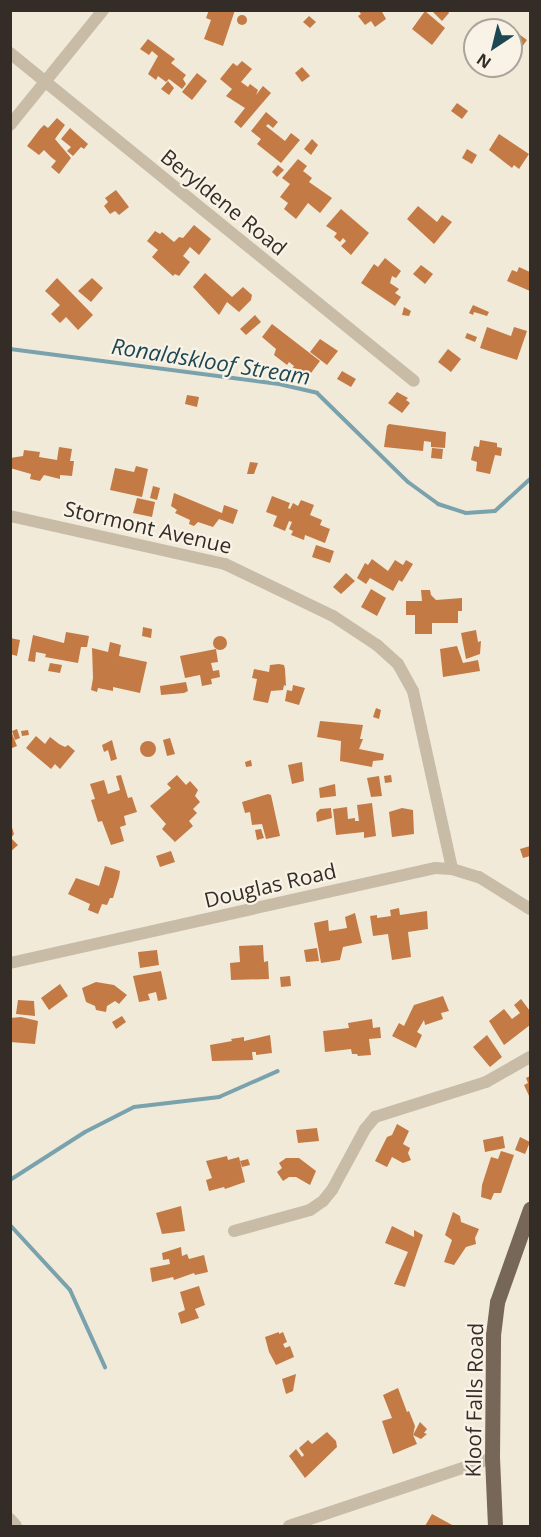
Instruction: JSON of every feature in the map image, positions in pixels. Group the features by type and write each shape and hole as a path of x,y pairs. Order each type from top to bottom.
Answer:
{"main road":[{"name":"Kloof Falls Road","path":"495,1527 492,1458 493,1335 497,1302 531,1209"}],"street":[{"path":"10,125 44,80 103,10"},
{"name":"Beryldene Road","path":"10,53 414,381"},
{"name":"Stormont Avenue","path":"10,516 225,564 333,616 377,645 398,664 413,691 452,868"},
{"name":"Douglas Road","path":"10,963 435,868 452,868 479,878 531,909"},
{"path":"234,1231 310,1210 322,1201 332,1190 365,1129 375,1117 486,1082 531,1057"},
{"path":"289,1527 492,1458"},
{"path":"10,1519 16,1527"}],"building":[{"path":"209,10 235,10 223,46 204,39 211,20 206,18"},
{"path":"358,10 381,10 386,19 375,27 371,21 365,25 358,16 361,14"},
{"path":"431,10 447,10 449,13 442,21"},
{"path":"425,11 445,28 432,45 412,29"},
{"path":"242,15 246,16 246,24 242,25 238,24 237,20 238,16"},
{"path":"309,16 316,22 310,28 303,22"},
{"path":"148,39 175,59 171,63 186,75 183,79 186,84 182,89 169,79 166,82 158,76 156,80 148,74 158,56 152,51 149,55 140,49"},
{"path":"242,61 252,69 241,82 248,87 250,84 258,90 256,95 263,86 271,93 241,128 234,122 245,108 226,96 232,89 220,79 233,63 237,66"},
{"path":"302,67 310,76 302,82 295,73"},
{"path":"197,73 207,81 192,100 182,92"},
{"path":"168,81 174,88 169,95 161,89"},
{"path":"457,103 468,111 462,119 451,111"},
{"path":"266,112 278,122 273,128 268,124 266,126 285,141 291,133 300,140 281,163 257,144 261,139 251,131"},
{"path":"57,118 65,125 55,139 71,158 59,174 51,167 56,161 44,150 39,155 27,146 44,125 48,128"},
{"path":"70,128 88,144 84,149 81,147 73,156 67,151 71,147 61,139"},
{"path":"499,134 529,154 519,169 514,165 512,168 489,150"},
{"path":"312,139 318,145 311,155 304,149"},
{"path":"467,149 477,155 472,164 462,158"},
{"path":"298,159 307,166 303,171 312,178 309,182 332,198 320,213 308,203 296,219 284,209 288,203 280,197 290,184 282,178"},
{"path":"278,165 284,170 277,177 272,172"},
{"path":"116,190 129,207 119,215 115,211 110,214 104,206 108,202 105,198"},
{"path":"418,206 437,222 442,215 452,222 434,244 407,219"},
{"path":"341,209 369,233 351,255 341,246 346,241 343,238 340,242 334,237 337,233 326,226"},
{"path":"194,225 211,239 199,255 190,247 183,256 190,262 179,276 175,274 173,276 152,257 158,250 147,241 155,231 160,234 162,232 174,242 179,237 183,238"},
{"path":"385,258 401,271 396,278 392,276 390,283 399,289 395,293 401,297 395,306 361,283 374,264 378,267"},
{"path":"421,265 433,274 425,284 413,274"},
{"path":"519,267 530,272 530,291 507,281 512,270 517,272"},
{"path":"205,273 232,297 243,287 252,295 251,300 239,312 227,302 219,315 193,287"},
{"path":"57,278 93,315 78,330 66,317 60,323 51,314 60,305 45,291"},
{"path":"92,278 103,288 91,302 78,291"},
{"path":"473,305 489,312 487,316 474,312 473,315 469,313"},
{"path":"404,307 411,311 409,316 402,315"},
{"path":"255,315 261,322 246,335 240,329"},
{"path":"272,324 320,361 308,377 302,372 299,375 292,369 294,366 289,362 287,365 274,355 276,349 262,337"},
{"path":"487,327 511,336 514,327 527,331 517,360 480,348"},
{"path":"467,333 477,337 475,342 465,338"},
{"path":"320,339 338,351 327,365 310,352"},
{"path":"448,349 461,359 451,372 438,362"},
{"path":"342,371 356,379 351,387 337,379"},
{"path":"397,392 408,398 406,400 410,403 402,413 388,403"},
{"path":"187,395 199,397 197,407 185,404"},
{"path":"389,424 446,432 445,448 431,447 431,442 424,441 423,451 384,447"},
{"path":"480,440 497,443 497,447 502,448 501,456 495,455 490,474 476,471 477,462 471,460 474,446 479,447"},
{"path":"59,447 72,449 70,461 74,461 72,476 60,475 60,479 44,475 40,481 30,479 31,474 10,468 10,458 23,456 24,450 40,452 39,457 57,460"},
{"path":"432,448 443,449 442,459 431,458"},
{"path":"250,462 258,463 254,474 247,474"},
{"path":"136,466 148,469 142,497 110,490 115,468 134,472"},
{"path":"153,486 160,488 157,500 150,498"},
{"path":"174,493 222,513 224,505 238,510 233,524 219,519 213,527 198,522 194,526 189,524 190,520 175,513 177,510 171,506"},
{"path":"272,496 290,503 288,508 290,509 293,503 298,506 301,500 314,505 310,515 322,520 320,525 330,529 325,543 305,535 304,540 291,535 293,531 289,529 292,522 289,521 285,531 273,526 277,516 266,512"},
{"path":"137,498 155,502 152,517 133,513"},
{"path":"316,545 334,551 330,563 312,557"},
{"path":"372,559 388,571 395,560 403,565 406,560 413,564 402,582 399,580 393,591 370,578 366,584 357,578 365,563 368,565"},
{"path":"346,573 355,581 341,594 333,587"},
{"path":"371,589 386,598 377,616 361,607"},
{"path":"421,590 430,590 436,600 462,598 462,611 458,611 458,623 432,623 432,634 415,634 415,615 406,615 406,601 422,601"},
{"path":"143,627 152,629 151,638 142,636"},
{"path":"476,630 478,642 481,641 480,654 466,659 461,633"},
{"path":"66,632 89,636 87,647 81,647 78,663 45,657 46,654 36,652 35,662 28,661 33,635 64,643"},
{"path":"217,636 223,636 227,643 223,650 217,650 213,646 213,640"},
{"path":"10,638 20,640 17,656 10,654"},
{"path":"110,642 121,645 119,656 147,662 140,693 113,687 113,691 98,688 97,692 91,690 92,648 108,652"},
{"path":"457,646 463,663 478,660 480,671 443,677 440,649"},
{"path":"216,649 218,662 211,663 213,671 219,670 220,677 211,679 212,684 202,686 200,675 185,678 180,656"},
{"path":"50,663 62,665 60,673 48,671"},
{"path":"270,665 284,665 286,686 284,685 283,690 271,691 268,703 253,700 257,679 252,678 254,669 269,672"},
{"path":"186,682 188,691 161,695 160,686"},
{"path":"293,685 305,688 299,705 285,701 287,690 292,691"},
{"path":"376,708 381,710 379,719 373,717"},
{"path":"320,721 363,725 360,739 363,739 359,749 384,754 383,760 373,761 372,767 340,761 341,741 317,737"},
{"path":"17,729 20,738 15,740 12,731"},
{"path":"28,730 29,735 22,736 21,731"},
{"path":"11,731 17,746 12,748 10,743"},
{"path":"36,736 45,744 50,737 65,747 68,745 75,751 60,769 55,764 51,769 26,748"},
{"path":"170,738 175,754 167,756 163,740"},
{"path":"112,740 117,759 111,761 108,750 104,752 102,745"},
{"path":"148,741 154,743 156,749 154,755 148,757 142,755 140,749 142,743"},
{"path":"251,760 252,766 246,767 245,762"},
{"path":"302,762 304,781 292,784 288,765"},
{"path":"121,775 128,798 132,797 137,812 124,816 126,825 120,827 124,841 111,845 102,821 98,822 91,800 95,799 90,784 104,780 108,794 120,790 116,776"},
{"path":"177,775 186,785 190,781 198,790 195,796 200,802 193,809 197,813 189,821 193,826 175,842 162,829 166,824 150,806 171,788 167,784"},
{"path":"391,775 392,782 385,783 384,776"},
{"path":"379,776 382,796 371,797 367,778"},
{"path":"335,784 336,796 320,798 319,788"},
{"path":"271,795 280,836 266,839 262,824 252,825 250,812 245,813 242,802"},
{"path":"372,803 376,836 364,838 364,832 336,835 333,809 347,807 348,819 355,818 355,821 359,821 357,805"},
{"path":"331,808 332,818 317,822 316,813 320,809"},
{"path":"402,808 413,810 414,834 392,837 389,812"},
{"path":"11,824 14,834 11,838 18,845 10,852"},
{"path":"261,829 264,838 257,840 255,830"},
{"path":"530,846 530,856 523,858 520,849"},
{"path":"171,851 175,862 160,867 156,856"},
{"path":"105,866 120,871 119,878 113,898 110,898 107,905 102,904 98,914 88,910 90,904 68,894 76,878 99,886"},
{"path":"399,908 400,915 427,911 428,929 408,932 411,957 392,960 388,934 373,936 370,916 377,915 377,918 391,916 390,910"},
{"path":"355,913 362,943 343,947 340,960 321,963 314,923 328,920 329,931 347,928 345,917"},
{"path":"263,945 264,962 268,961 269,979 231,980 230,963 240,962 239,946"},
{"path":"317,948 319,961 306,962 304,950"},
{"path":"157,950 159,965 140,968 138,952"},
{"path":"161,971 167,999 158,1001 156,992 148,994 150,1000 139,1002 133,976"},
{"path":"290,976 291,986 281,987 280,977"},
{"path":"96,982 114,985 127,995 119,1004 115,1001 107,1006 106,1012 96,1010 95,1006 86,1002 82,988"},
{"path":"60,984 68,996 49,1010 41,998"},
{"path":"443,996 449,1011 441,1013 443,1019 425,1025 424,1020 417,1032 422,1035 416,1048 392,1036 399,1023 404,1026 414,1005"},
{"path":"521,999 530,1011 530,1025 504,1045 489,1021 504,1009 512,1019 520,1013 514,1005"},
{"path":"18,1000 34,1001 35,1016 16,1014"},
{"path":"122,1016 126,1022 116,1029 112,1022"},
{"path":"21,1017 38,1021 35,1044 10,1042 10,1018"},
{"path":"372,1019 373,1028 380,1027 381,1038 369,1039 371,1055 358,1056 352,1054 351,1049 325,1052 323,1031 349,1028 348,1023"},
{"path":"270,1035 272,1053 256,1055 256,1052 252,1052 253,1060 212,1061 210,1045 232,1041 231,1039 244,1037 244,1041"},
{"path":"487,1035 502,1057 490,1067 473,1047"},
{"path":"530,1076 530,1098 524,1085 528,1083 526,1078"},
{"path":"397,1124 409,1131 403,1144 410,1148 408,1153 411,1160 403,1163 392,1157 387,1167 375,1161 387,1137 392,1135"},
{"path":"317,1128 319,1141 298,1143 296,1130"},
{"path":"503,1136 505,1148 485,1152 483,1140"},
{"path":"520,1137 530,1142 525,1154 515,1150"},
{"path":"501,1151 514,1155 501,1193 494,1193 491,1200 481,1197 482,1185 491,1157 498,1159"},
{"path":"227,1156 228,1160 239,1157 245,1182 225,1189 224,1187 209,1191 206,1180 212,1178 206,1161"},
{"path":"286,1158 299,1158 316,1171 310,1185 296,1177 289,1177 283,1181 277,1172 282,1168 279,1163"},
{"path":"248,1159 250,1165 242,1167 240,1161"},
{"path":"181,1206 185,1231 162,1234 156,1213"},
{"path":"453,1212 460,1216 461,1222 479,1229 475,1238 476,1244 466,1247 454,1265 444,1262 452,1240 445,1235"},
{"path":"392,1226 414,1237 414,1230 423,1235 405,1287 394,1284 408,1252 385,1243"},
{"path":"181,1247 182,1256 187,1254 189,1259 204,1255 208,1272 195,1275 194,1273 174,1280 173,1277 152,1282 150,1268 170,1264 169,1259 163,1260 162,1253"},
{"path":"199,1286 205,1305 195,1309 199,1318 181,1324 178,1313 185,1310 180,1292"},
{"path":"279,1332 279,1334 283,1332 287,1342 283,1344 285,1348 290,1346 294,1357 276,1365 265,1337"},
{"path":"296,1374 293,1391 286,1394 282,1379"},
{"path":"398,1388 415,1426 413,1435 417,1444 393,1454 382,1421 392,1418 383,1395"},
{"path":"420,1422 427,1429 424,1433 427,1434 421,1439 413,1435"},
{"path":"327,1432 336,1441 337,1447 305,1478 289,1456 296,1449 302,1457 304,1455 299,1448 308,1440 312,1444"},
{"path":"432,1514 454,1526 425,1526"}],"waterway":[{"name":"Ronaldskloof Stream","path":"10,349 279,384 317,393 408,482 438,504 466,513 495,511 530,479"},
{"path":"10,1180 85,1132 134,1107 219,1097 278,1071"},
{"path":"10,1225 70,1290 105,1367"}]}
